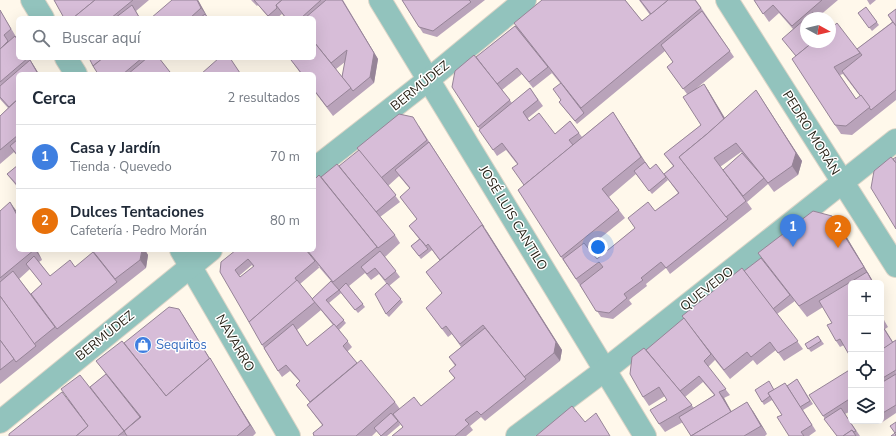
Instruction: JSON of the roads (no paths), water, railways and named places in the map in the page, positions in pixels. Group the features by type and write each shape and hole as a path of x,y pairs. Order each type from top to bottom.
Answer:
{"street":[{"path":"32,0 42,16"},
{"name":"JOSÉ LUIS CANTILO","path":"380,0 645,436"},
{"name":"BERMÚDEZ","path":"316,168 428,80 525,0"},
{"name":"PEDRO MORÁN","path":"727,0 896,266"},
{"path":"67,60 75,72"},
{"name":"QUEVEDO","path":"517,436 605,370 896,140"},
{"name":"BERMÚDEZ","path":"0,422 186,258 205,252"},
{"name":"NAVARRO","path":"186,258 289,436"}],"place":[{"name":"Casa y Jardín","path":"793,247"},
{"name":"Dulces Tentaciones","path":"838,248"},
{"name":"Sequitos","path":"143,345"}]}
